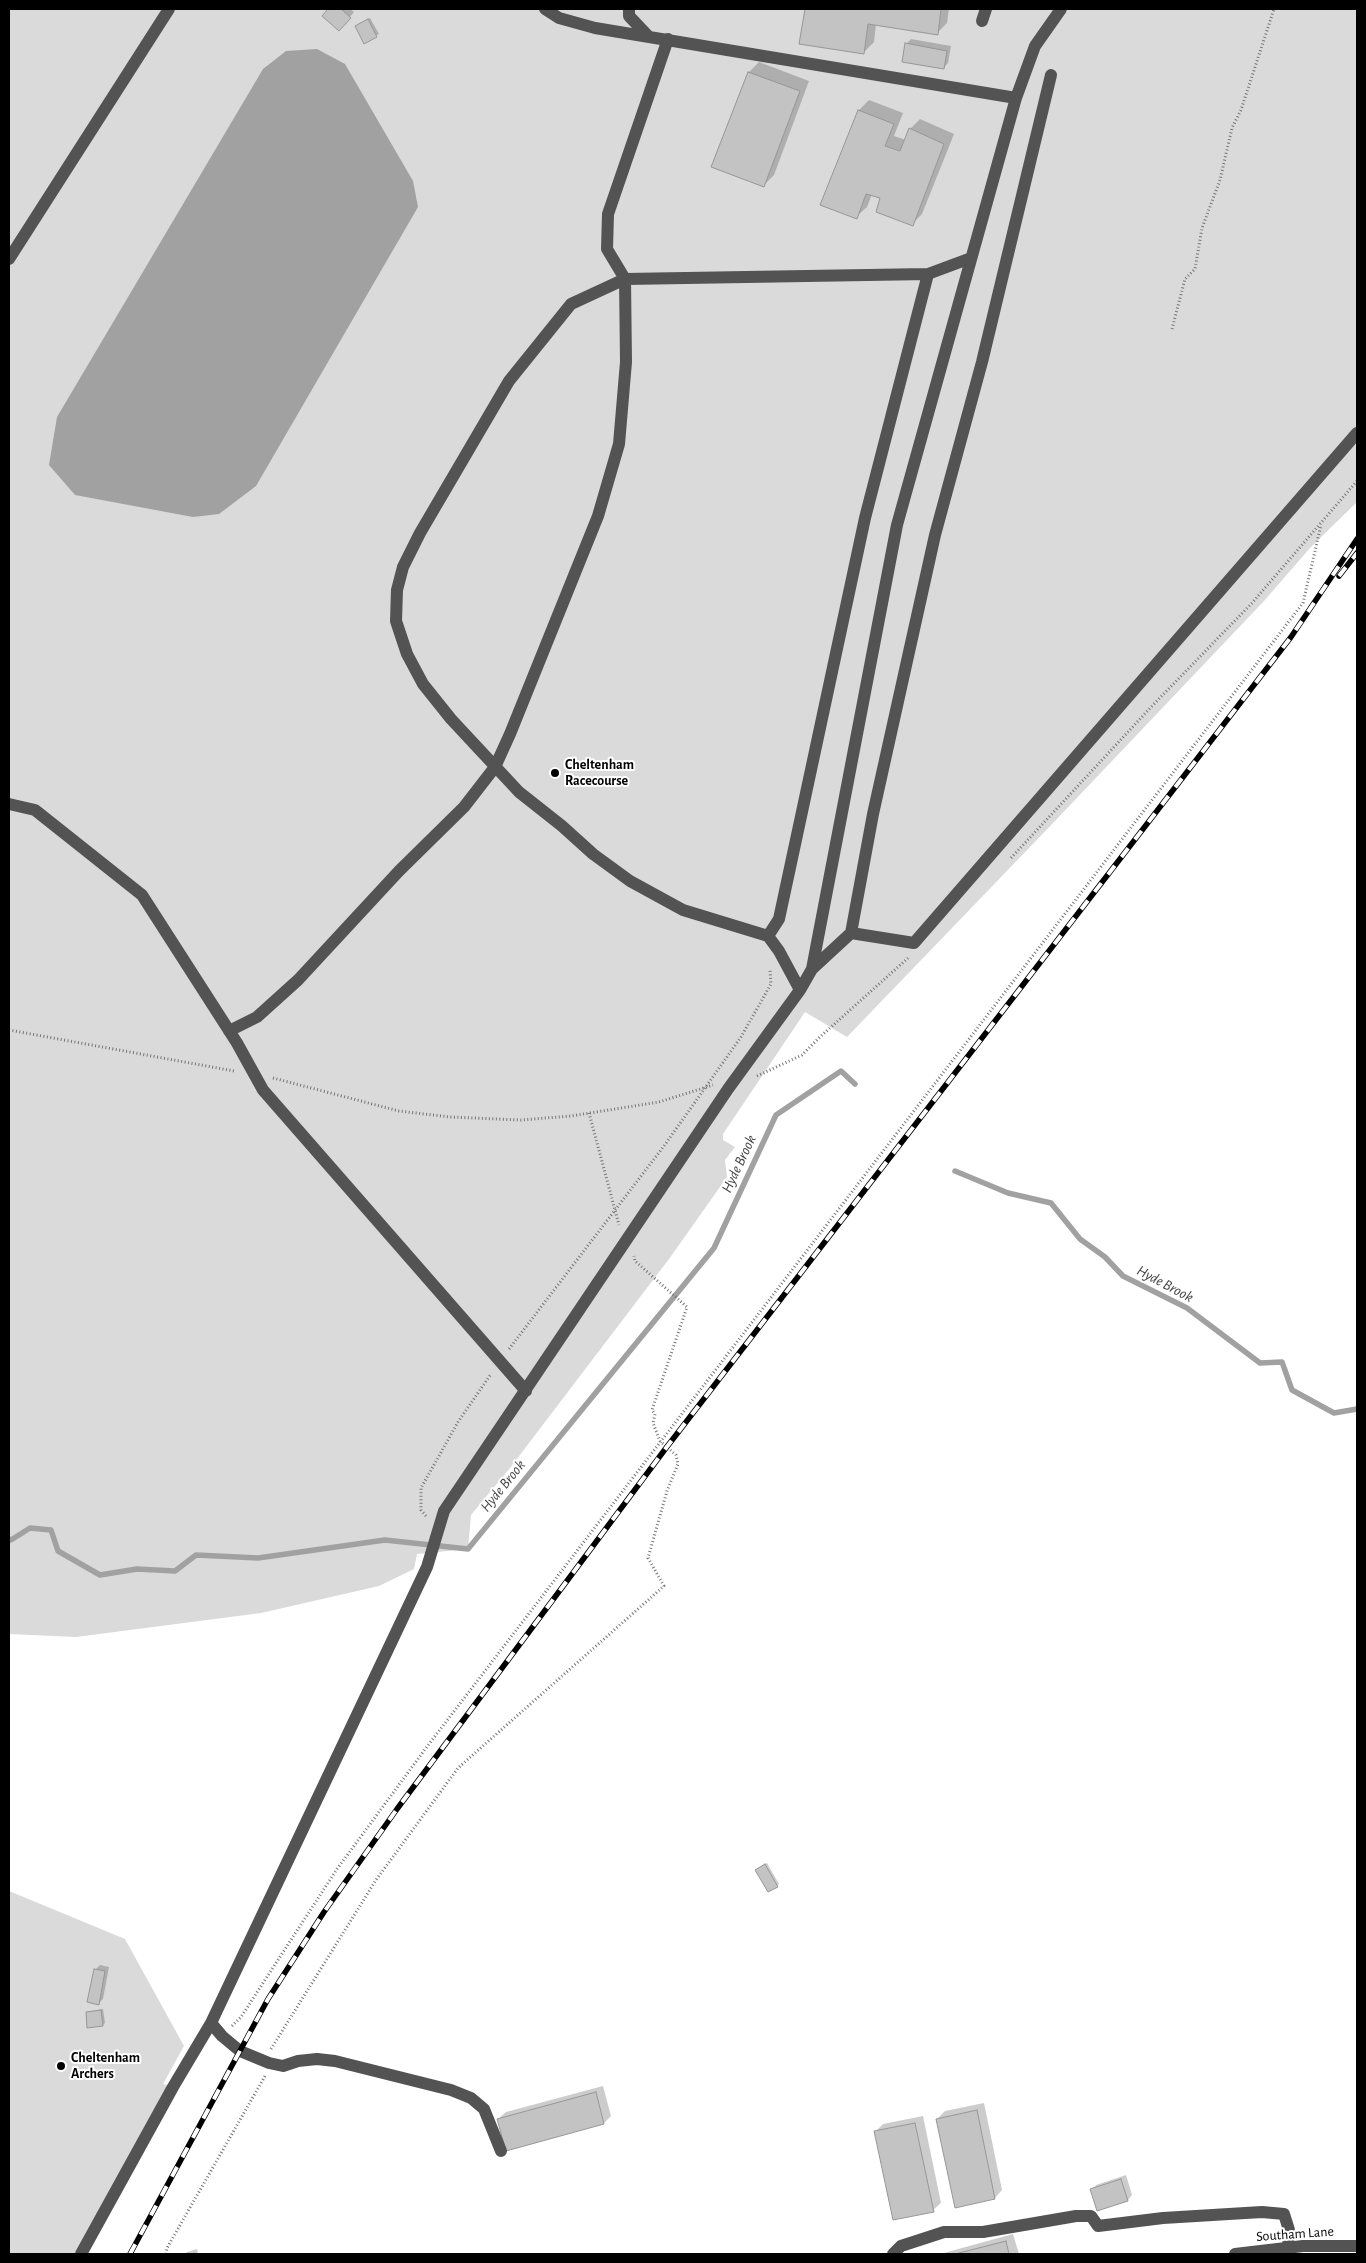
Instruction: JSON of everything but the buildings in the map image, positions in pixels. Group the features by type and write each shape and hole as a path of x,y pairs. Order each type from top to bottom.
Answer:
{"street":[{"path":"9,259 169,9"},
{"path":"545,9 559,18 595,28 1016,98"},
{"path":"629,9 629,16 649,36"},
{"path":"812,969 897,525 1016,98 1036,46 1061,9"},
{"path":"229,1031 257,1017 298,980 399,871 464,807 495,767 534,676 598,516 619,444 626,362 625,279 606,249 608,214 668,39"},
{"path":"81,2254 173,2087 211,2023 429,1557 444,1511 628,1236 728,1089 800,990 812,969 851,933 873,814 935,535 973,395 1051,75"},
{"path":"800,990 779,951 768,936 682,910 630,881 593,854 562,826 519,792 423,684 407,654 396,621 397,590 403,567 509,381 571,304 625,279 928,274 971,258"},
{"path":"768,936 779,919 865,518 928,274"},
{"path":"851,933 914,943 1357,433"},
{"path":"9,804 35,810 142,895 229,1031 263,1090 526,1391"},
{"path":"211,2023 222,2036 240,2051 269,2063 283,2066 298,2060 317,2059 335,2061 451,2090 471,2098 484,2109 501,2151"},
{"path":"893,2254 901,2246 944,2232 983,2232 1076,2216 1091,2216 1098,2226 1163,2218 1262,2212 1284,2214 1289,2230 1288,2248"},
{"name":"Southam Lane","path":"1235,2254 1303,2246 1357,2246"}],"path":[{"path":"1172,329 1185,279 1195,269 1202,228 1220,180 1232,128 1241,110 1274,9"},
{"path":"222,2036 241,2017 337,1869 418,1759 1303,603 1321,525 1357,482"},
{"path":"438,1529 421,1510 421,1488 458,1422 500,1361 615,1210 741,1037 772,984 770,965"},
{"path":"9,1030 322,1089 399,1111 450,1117 522,1120 588,1113 659,1102 718,1083 728,1089"},
{"path":"166,2254 168,2246 269,2069 268,2055 376,1880 458,1768 664,1586 648,1558 678,1464 676,1455 660,1441 653,1423 655,1413 652,1410 687,1307 635,1261 628,1236 620,1230 588,1113"}],"shaded area":[{"name":"Cheltenham Racecourse","path":"9,9 1357,9 1357,502 1310,548 1264,601 847,1037 805,1012 723,1134 723,1140 735,1147 725,1160 727,1177 669,1259 510,1468 471,1515 468,1549 417,1554 414,1569 379,1586 261,1613 76,1637 9,1634"},
{"path":"317,49 345,64 413,181 418,207 256,486 219,514 193,517 75,495 49,465 57,417 263,69 286,51"},
{"name":"Cheltenham Archers","path":"9,1891 125,1939 184,2046 163,2084 173,2087 81,2254 9,2254"}],"waterway":[{"name":"Hyde Brook","path":"9,1539 11,1540 30,1528 51,1530 58,1551 100,1575 137,1569 175,1571 196,1555 258,1558 385,1540 468,1549 714,1248 776,1115 841,1071 855,1084"},
{"name":"Hyde Brook","path":"955,1171 1008,1193 1051,1203 1080,1239 1105,1257 1123,1276 1187,1308 1260,1363 1282,1362 1292,1390 1334,1413 1357,1409"}],"railway":[{"path":"130,2254 268,1999 324,1912 397,1809 666,1448 1291,637 1357,539"},
{"path":"1339,576 1357,553"}],"place":[{"name":"Cheltenham Racecourse","path":"555,773"},
{"name":"Cheltenham Archers","path":"61,2066"}]}
